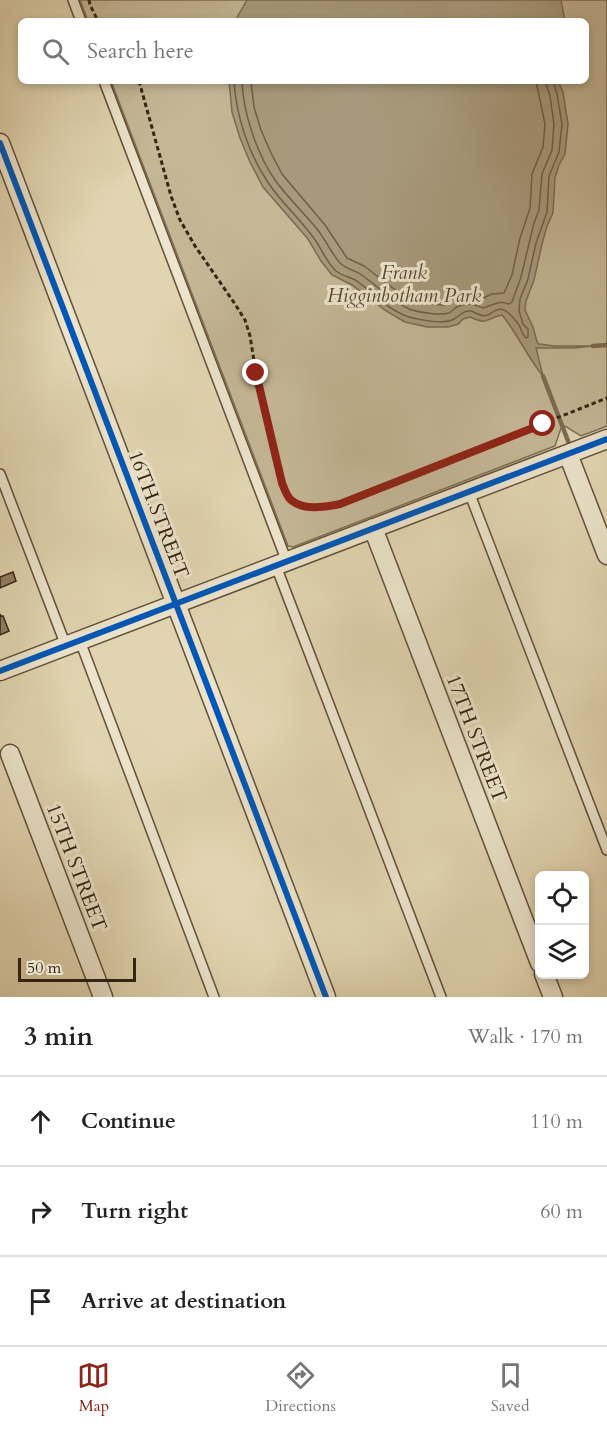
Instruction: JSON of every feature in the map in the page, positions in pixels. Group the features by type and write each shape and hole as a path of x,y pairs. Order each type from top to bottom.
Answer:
{"street":[{"name":"16TH STREET","path":"0,143 326,997"},
{"path":"0,671 607,439"},
{"path":"568,454 607,555"},
{"name":"17TH STREET","path":"373,528 535,950"},
{"name":"15TH STREET","path":"10,754 103,997"},
{"path":"546,979 553,997"}],"lane":[{"path":"73,0 80,18"},
{"path":"105,84 441,997"},
{"path":"0,474 73,644 214,997"},
{"path":"469,492 607,850"}],"path":[{"path":"89,0 96,18"},
{"path":"140,84 171,196 180,220 245,320 282,483 290,500 300,505 322,507 340,504 607,398"}],"green space":[{"name":"Frank Higginbotham Park","path":"80,0 607,0 607,426 581,436 565,426 561,428 555,446 293,547 288,546 112,84 589,84 589,18 87,18"}],"water":[{"path":"247,0 561,0 564,18 237,18"},
{"path":"229,84 559,84 563,92 568,124 565,154 555,178 553,213 547,226 525,310 539,344 593,346 536,348 543,376 502,315 484,321 470,317 448,327 427,327 405,322 386,311 352,285 332,275 308,239 263,187 240,138 232,112"}],"building":[{"path":"13,572 16,581 0,588 0,577"},
{"path":"0,614 9,631 0,635"}],"waterway":[{"path":"593,346 607,345"},
{"path":"543,376 558,415"},
{"path":"560,420 568,441"}],"cycle path":[{"path":"0,143 326,997"},
{"path":"0,671 607,439"}],"route":[{"path":"256,373 282,483 290,500 300,505 322,507 340,504 543,424"}]}
